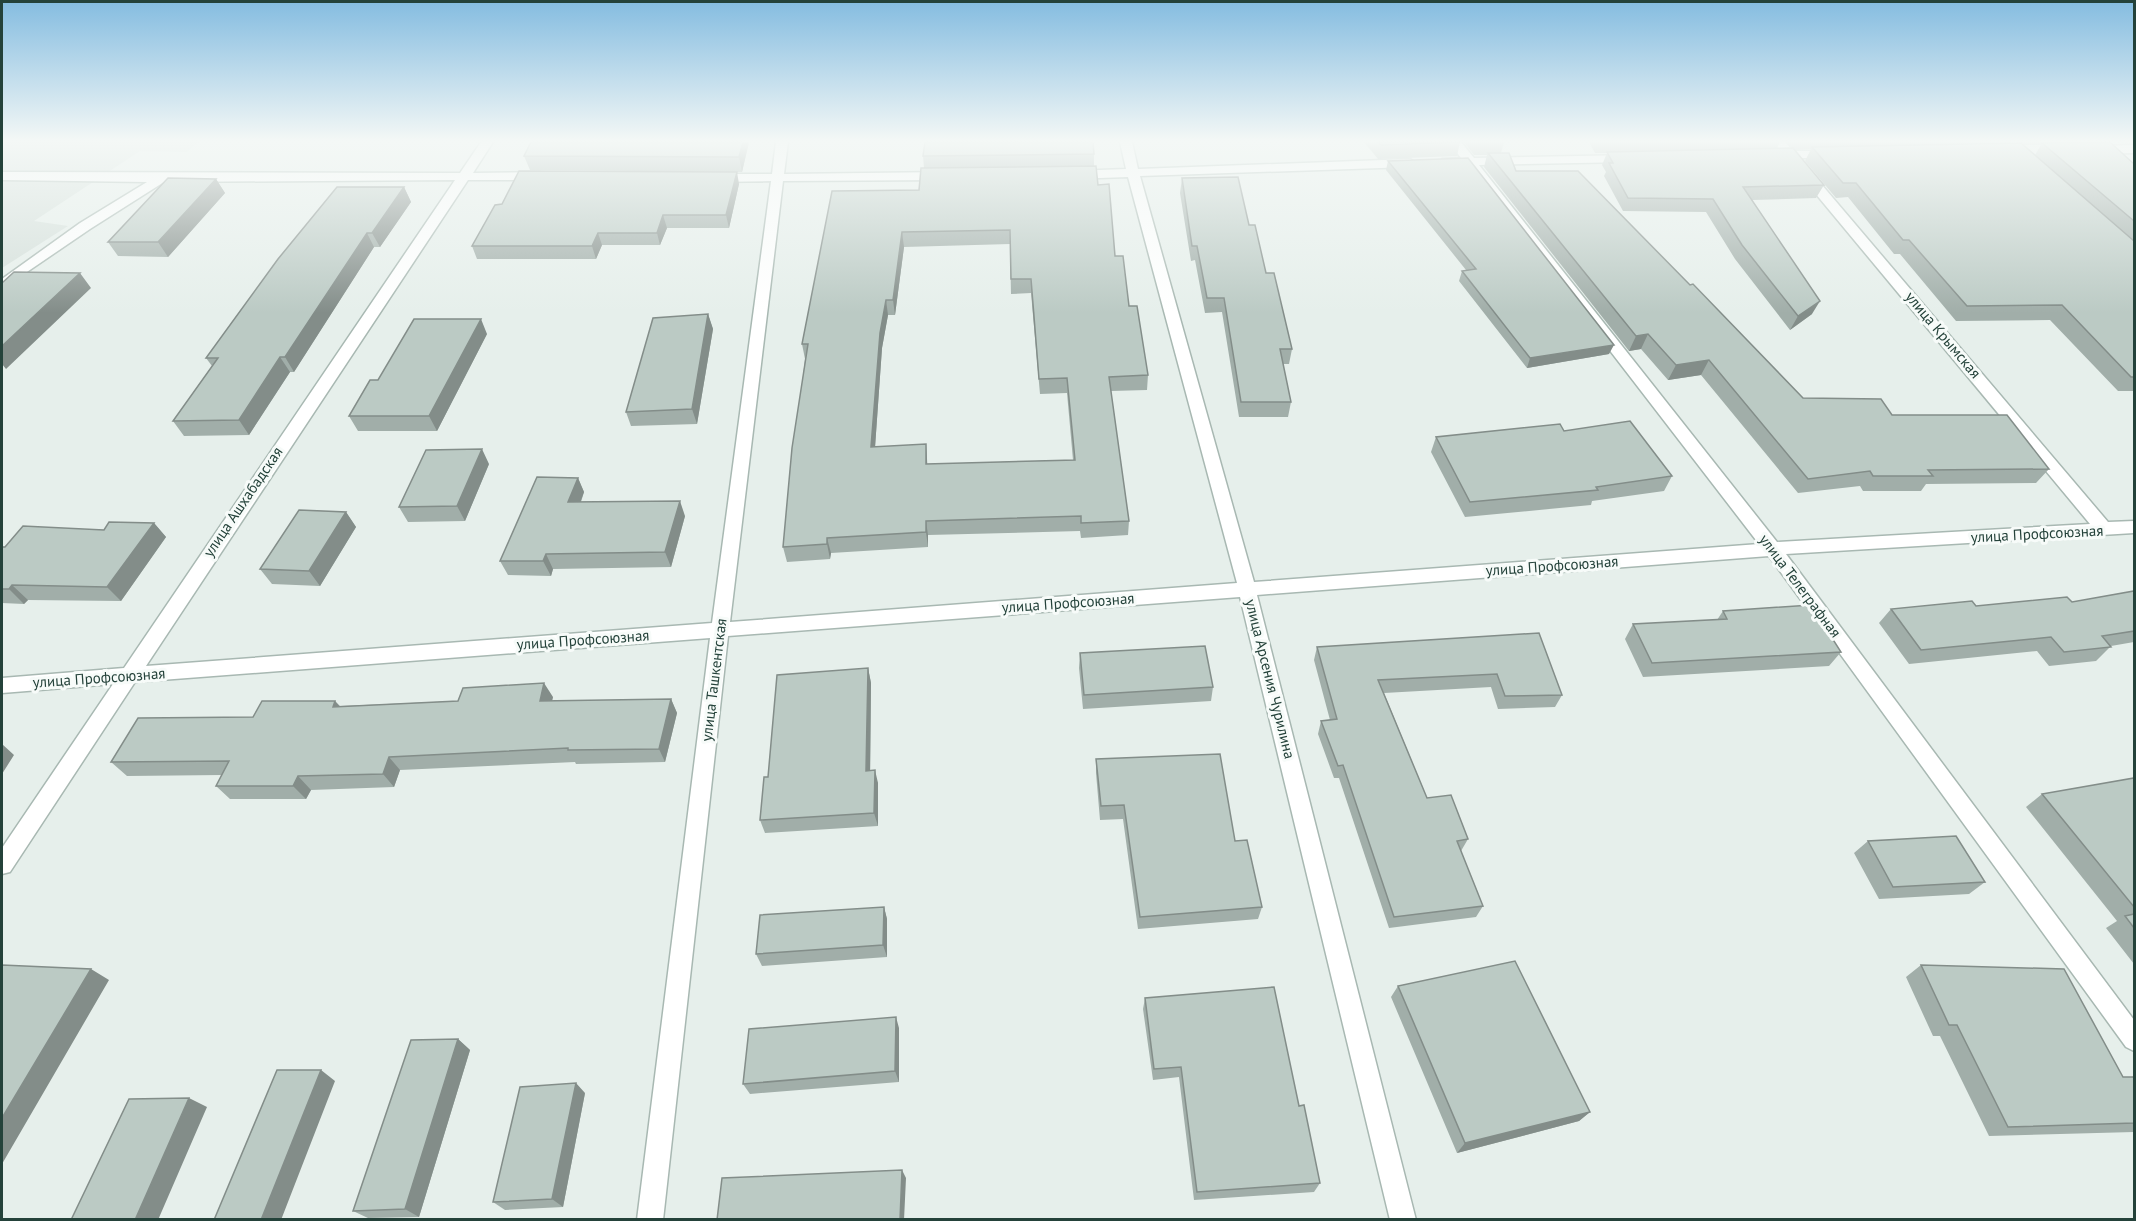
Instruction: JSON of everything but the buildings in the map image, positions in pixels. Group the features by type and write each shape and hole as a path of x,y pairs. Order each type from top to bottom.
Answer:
{"street":[{"path":"2,285 85,226 128,199"},
{"name":"улица Ашхабадская","path":"2,865 447,199"},
{"name":"улица Ташкентская","path":"650,1220 720,630 774,199"},
{"name":"улица Арсения Чурилина","path":"1140,199 1247,589 1404,1220"},
{"name":"улица Телеграфная","path":"1501,199 1773,549 2134,1039"},
{"name":"улица Крымская","path":"1828,199 2105,530"},
{"name":"улица Профсоюзная","path":"2,685 1773,549 2134,527"}],"shaded area":[{"path":"2,199 67,199 34,221 68,226 2,268"}]}
